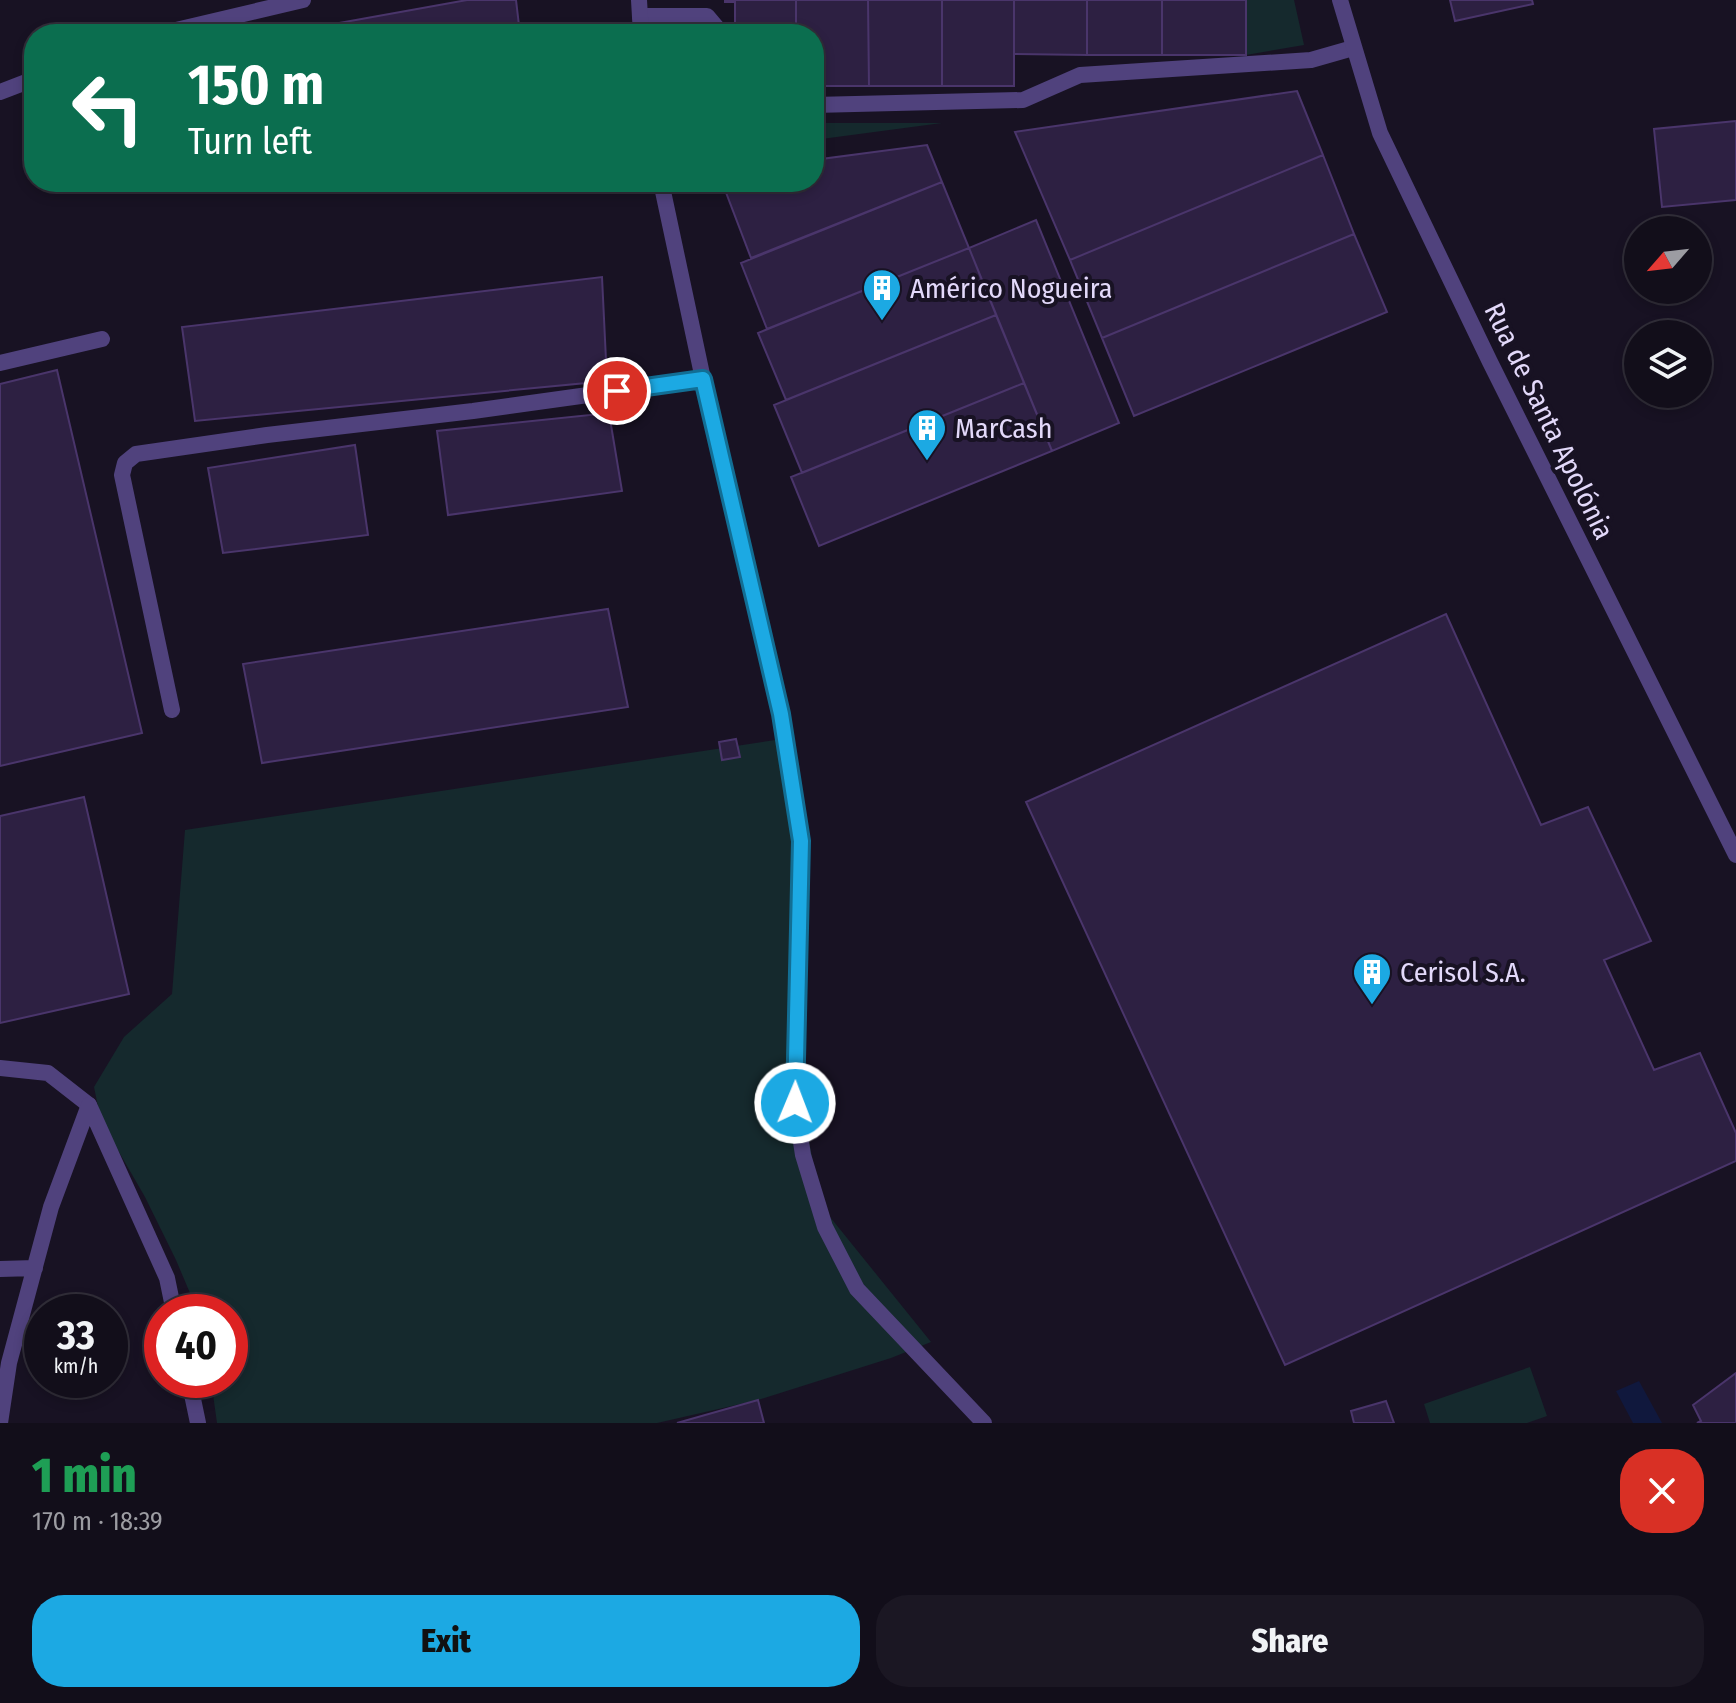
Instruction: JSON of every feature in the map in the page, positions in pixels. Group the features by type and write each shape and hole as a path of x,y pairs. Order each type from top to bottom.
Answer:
{"street":[{"path":"201,24 303,0"},
{"name":"Rua de Santa Apolónia","path":"1340,0 1380,133 1490,362 1736,855"},
{"path":"639,8 707,16 714,24"},
{"path":"824,105 1023,100 1080,75 1311,60 1353,48"},
{"path":"0,92 24,83"},
{"path":"663,192 781,714 801,841 795,1103 803,1155 825,1227 857,1289 984,1423"},
{"path":"0,363 102,339"},
{"path":"172,710 122,475 125,463 136,454 703,379"},
{"path":"0,1068 48,1073 89,1105 167,1278 170,1294"},
{"path":"0,1423 9,1363 51,1207 89,1105"},
{"path":"0,1269 35,1268"},
{"path":"193,1398 198,1423"}],"green space":[{"path":"1246,0 1294,0 1304,45 1246,55"},
{"path":"824,123 942,123 824,139"},
{"path":"775,740 796,826 804,1116 822,1207 931,1342 891,1358 758,1400 657,1423 217,1423 214,1398 248,1398 248,1294 190,1294 145,1197 101,1121 94,1087 124,1037 172,994 185,830"},
{"path":"1530,1367 1547,1416 1527,1423 1430,1423 1424,1404"}],"water":[{"path":"1639,1381 1662,1423 1633,1423 1616,1391"}],"building":[{"path":"467,0 516,0 519,24 334,24"},
{"path":"796,0 796,24 735,24 735,2 725,2"},
{"path":"796,0 868,0 869,86 824,86 824,24 796,24"},
{"path":"868,0 942,0 942,86 869,86"},
{"path":"942,0 1014,0 1014,86 942,86"},
{"path":"1014,0 1087,0 1087,55 1014,54"},
{"path":"1087,0 1162,0 1162,55 1087,55"},
{"path":"1162,0 1246,0 1246,55 1162,55"},
{"path":"1450,0 1532,0 1533,4 1455,21"},
{"path":"1297,91 1323,155 1070,260 1015,132"},
{"path":"1736,121 1736,200 1662,207 1654,129"},
{"path":"927,145 942,182 751,258 726,192 824,192 824,159"},
{"path":"1323,155 1354,234 1102,338 1070,260"},
{"path":"942,182 969,248 767,329 741,263"},
{"path":"1036,220 1119,423 1052,451 969,248"},
{"path":"1354,234 1387,312 1134,416 1102,338"},
{"name":"Américo Nogueira","path":"969,248 996,315 786,400 758,333"},
{"path":"602,277 607,381 195,421 182,327"},
{"path":"996,315 1024,383 802,473 774,405"},
{"path":"57,370 142,733 0,766 0,384"},
{"name":"MarCash","path":"1024,383 1052,451 819,546 791,477"},
{"path":"609,413 622,491 448,515 437,431"},
{"path":"355,445 368,535 223,553 208,468"},
{"path":"608,609 628,707 262,763 243,664"},
{"name":"Cerisol S.A.","path":"1446,614 1541,825 1588,807 1651,941 1604,960 1654,1070 1700,1053 1736,1133 1736,1161 1285,1365 1026,802"},
{"path":"736,739 740,757 722,760 719,742"},
{"path":"84,797 129,994 0,1023 0,816"},
{"path":"1736,1373 1736,1423 1697,1423 1701,1421 1693,1405"},
{"path":"758,1400 764,1423 677,1423"},
{"path":"1386,1401 1394,1423 1354,1423 1351,1411"}],"place":[{"name":"Américo Nogueira","path":"882,322"},
{"name":"MarCash","path":"927,462"},
{"name":"Cerisol S.A.","path":"1372,1006"}],"route":[{"path":"617,391 703,379 781,714 801,841 795,1103"}]}
